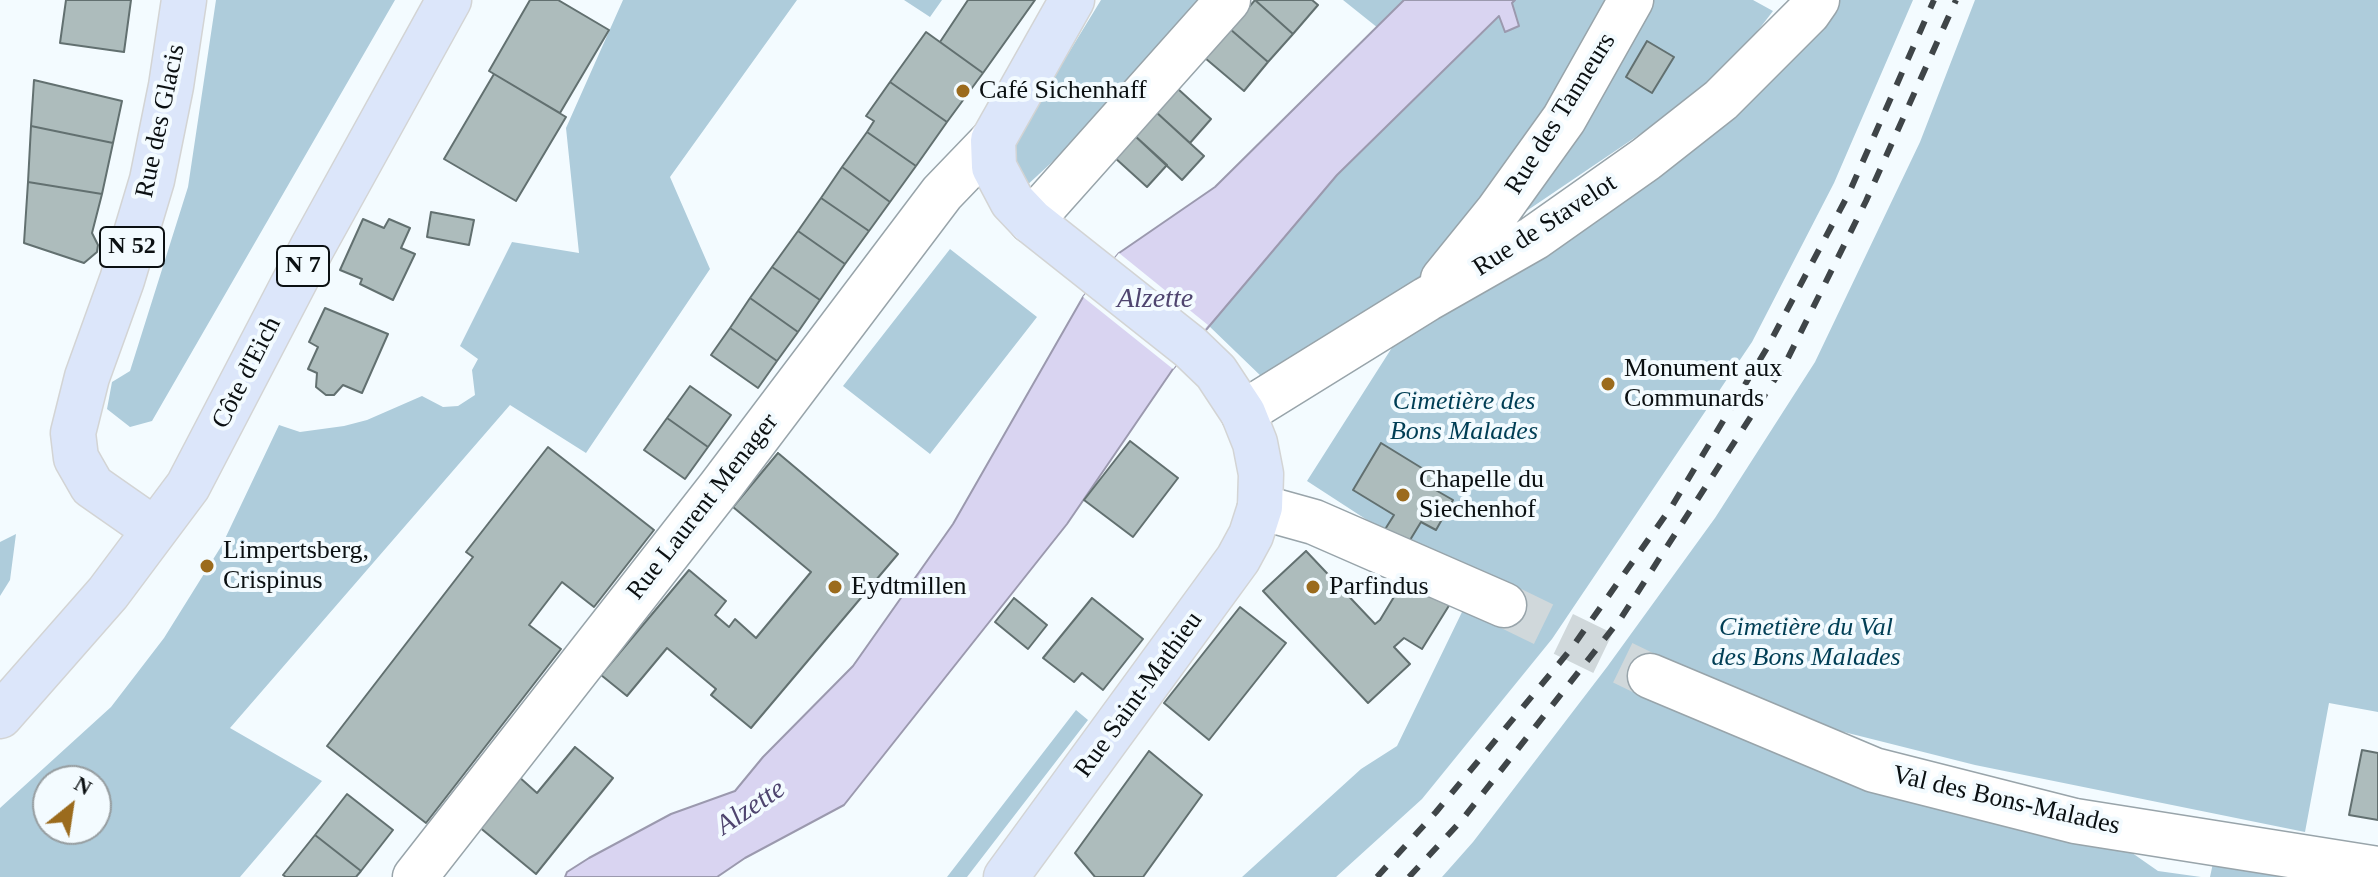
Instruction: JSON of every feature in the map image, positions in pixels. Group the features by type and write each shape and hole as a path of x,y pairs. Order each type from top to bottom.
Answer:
{"main road":[{"name":"Rue des Glacis","path":"155,530 92,486 76,458 73,433 87,377 122,280 152,180 184,0"},
{"name":"Côte d'Eich","path":"0,716 108,593 188,486 312,248 449,0"},
{"name":"Rue Laurent Menager","path":"993,140 1072,0"},
{"path":"993,140 994,167 1012,201 1031,221 1190,347 1216,372 1243,413 1255,443 1260,507"},
{"name":"Rue Saint-Mathieu","path":"1006,877 1238,559 1251,535 1260,507"}],"street":[{"path":"1031,221 1228,0"},
{"name":"Rue des Tanneurs","path":"1427,299 1498,211 1564,119 1631,0"},
{"name":"Rue de Stavelot","path":"1243,413 1427,299 1534,238 1659,149 1721,100 1808,13 1817,0"},
{"name":"Rue Laurent Menager","path":"415,877 720,487 942,193 993,140"},
{"path":"1260,507 1314,522 1504,605"},
{"name":"Val des Bons-Malades","path":"1650,676 1874,770 2075,821 2378,869"}],"green space":[{"path":"216,0 395,0 152,421 130,427 107,409 112,382 130,371 188,187"},
{"path":"623,0 797,0 670,177 710,269 586,453 510,405 230,728 322,781 240,877 0,877 0,808 32,779 32,845 112,845 112,765 47,765 111,707 164,638 222,545 279,425 300,432 344,426 367,420 422,396 443,407 458,406 475,395 472,370 478,359 460,346 512,242 579,253 566,128"},
{"path":"904,0 942,0 930,17"},
{"path":"1101,0 1203,0 1063,152 1024,188 1011,147"},
{"path":"1343,0 1404,0 1378,28"},
{"path":"1515,0 1753,0 1773,11 1720,80 1522,214 1264,379 1208,325 1337,175 1500,16 1505,32"},
{"name":"Cimetière des Bons Malades","path":"1837,0 1913,0 1834,183 1752,342 1552,639 1422,799 1336,877 1242,877 1361,769 1397,746 1462,612 1497,616 1384,531 1307,481 1393,346"},
{"name":"Cimetière du Val des Bons Malades","path":"1975,0 2378,0 2378,712 2329,703 2305,832 1975,765 1812,724 2125,848 2158,871 2201,877 1442,877 1473,842 1607,667 1715,518 1815,362 1920,142"},
{"path":"950,249 1037,317 930,454 843,386"},
{"path":"16,534 10,580 0,596 0,542"},
{"path":"1076,710 1088,720 967,877 947,877"},
{"path":"2213,863 2291,877 2210,877"}],"water":[{"name":"Alzette","path":"1404,0 1515,0 1512,3 1519,26 1505,32 1499,16 1337,175 1173,369 1067,524 844,805 745,858 717,877 565,877 567,872 589,858 671,814 735,791 763,757 853,666 953,524 1083,297 1119,253 1215,187"}],"pier":[{"path":"1119,253 1208,325 1173,369 1083,297"}],"building":[{"path":"66,0 131,0 124,52 60,43"},
{"path":"530,0 558,0 609,30 560,113 489,71"},
{"path":"968,0 1035,0 983,73 940,42"},
{"path":"1255,0 1312,0 1318,5 1293,34"},
{"path":"1255,0 1293,34 1268,62 1230,29"},
{"path":"1230,29 1268,62 1244,91 1205,58"},
{"path":"926,32 983,73 947,122 890,82"},
{"path":"1647,41 1674,57 1652,93 1626,77"},
{"path":"494,74 566,117 516,201 444,159"},
{"path":"34,80 122,101 113,143 31,126"},
{"path":"890,82 947,122 916,166 867,132 874,121 866,116"},
{"path":"1178,89 1211,119 1190,143 1156,112"},
{"path":"1156,112 1204,156 1182,180 1134,135"},
{"path":"31,126 113,143 102,194 28,182"},
{"path":"867,132 916,166 890,202 842,167"},
{"path":"1134,135 1167,165 1147,187 1114,157"},
{"path":"842,167 890,202 869,231 821,198"},
{"path":"28,182 102,194 92,233 98,245 97,252 84,263 24,243"},
{"path":"821,198 869,231 845,264 798,231"},
{"path":"431,212 474,220 469,245 427,237"},
{"path":"363,219 384,228 389,219 410,228 401,248 415,254 393,300 360,284 362,279 340,270"},
{"path":"798,231 845,264 820,300 772,267"},
{"path":"772,267 820,300 798,332 750,298"},
{"path":"750,298 798,332 777,361 730,328"},
{"path":"325,308 388,334 362,393 343,385 334,395 326,395 316,387 317,373 308,369 318,347 309,342"},
{"path":"730,328 777,361 758,388 711,355"},
{"path":"690,386 731,415 708,447 667,418"},
{"path":"667,418 708,447 685,479 644,450"},
{"path":"1130,441 1178,478 1133,537 1084,500"},
{"name":"Chapelle du Siechenhof","path":"1381,443 1438,478 1432,488 1453,500 1436,530 1421,522 1407,545 1384,531 1394,515 1353,490"},
{"path":"548,447 654,530 594,607 562,582 529,625 561,649 426,823 327,746 473,557 466,552"},
{"name":"Eydtmillen","path":"778,453 898,554 751,728 711,695 716,689 667,648 627,696 601,675 689,570 726,601 715,615 729,627 735,619 756,638 811,572 733,507"},
{"path":"1306,551 1375,624 1406,577 1450,604 1422,649 1404,638 1394,647 1410,664 1368,703 1263,591"},
{"path":"1014,598 1047,625 1028,649 995,622"},
{"path":"1092,598 1143,639 1103,690 1082,673 1074,682 1043,658"},
{"path":"1240,607 1286,643 1209,740 1164,703"},
{"path":"575,747 613,778 536,874 478,826 518,776 537,793"},
{"path":"2362,750 2378,753 2378,820 2349,815"},
{"path":"1149,751 1202,795 1143,877 1095,877 1075,853"},
{"path":"347,794 393,830 361,871 315,835"},
{"path":"315,835 361,871 356,877 283,875"}],"tunnel":[{"path":"1504,605 1650,676"}],"railway":[{"path":"1377,877 1436,812 1571,649 1672,506 1767,348 1849,193 1934,0"},
{"path":"1409,877 1461,821 1621,618 1786,362 1866,201 1956,0"}],"place":[{"name":"Café Sichenhaff","path":"963,91"},
{"name":"Monument aux Communards","path":"1608,384"},
{"name":"Chapelle du Siechenhof","path":"1403,495"},
{"name":"Limpertsberg, Crispinus","path":"207,566"},
{"name":"Eydtmillen","path":"835,587"},
{"name":"Parfindus","path":"1313,587"}]}
